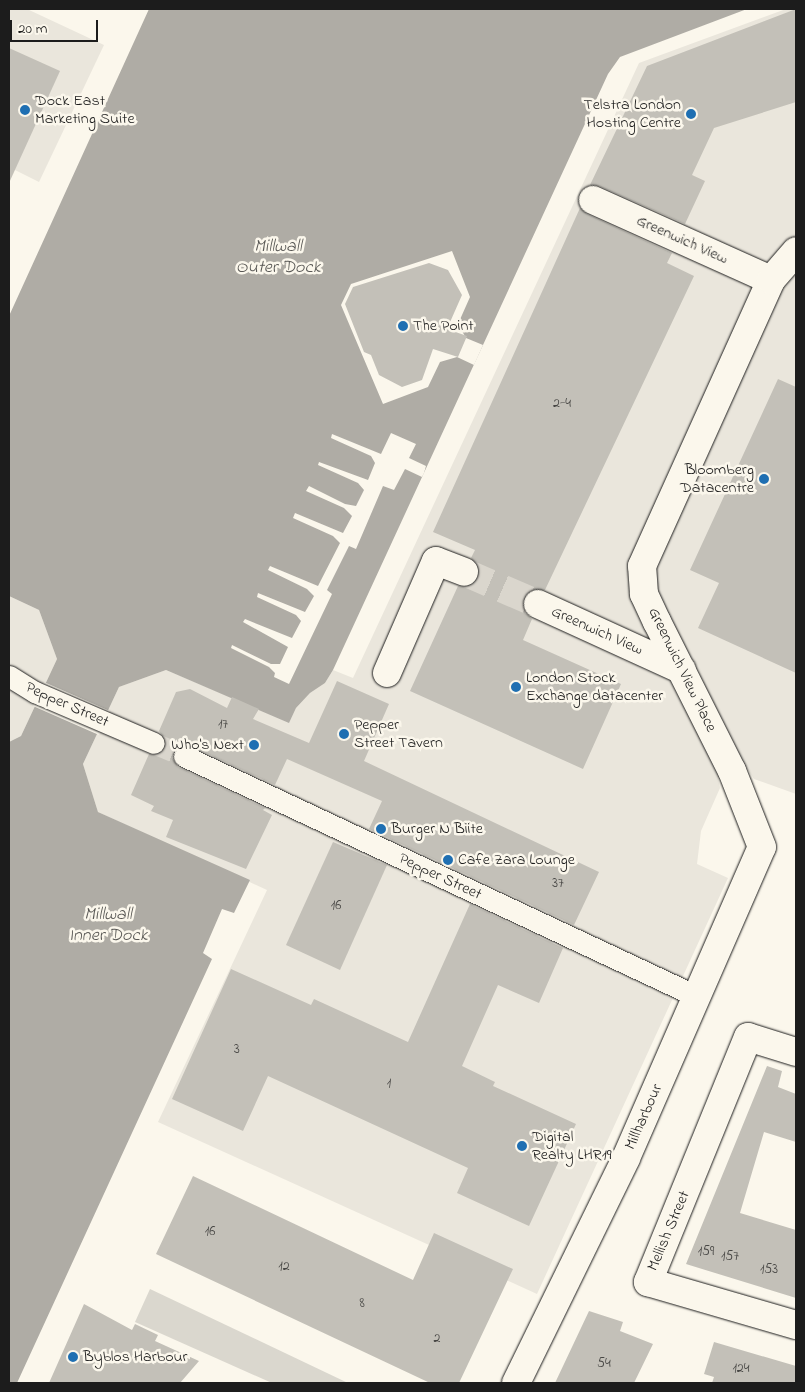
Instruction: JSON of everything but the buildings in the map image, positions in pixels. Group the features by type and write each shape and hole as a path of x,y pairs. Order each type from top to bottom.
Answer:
{"street":[{"name":"Greenwich View","path":"593,200 771,280"},
{"name":"Greenwich View Place","path":"762,847 732,771 644,594 642,566 771,280 796,251"},
{"path":"387,673 436,560 464,572"},
{"name":"Greenwich View","path":"538,604 682,670"},
{"name":"Pepper Street","path":"9,676 35,692 154,743"},
{"name":"Pepper Street","path":"184,756 696,996"},
{"name":"Millharbour","path":"516,1383 626,1158 762,847"},
{"name":"Mellish Street","path":"796,1052 748,1037 648,1282 796,1325"}],"shaded area":[{"path":"9,9 27,9 104,45 39,182 9,167"},
{"path":"786,9 796,9 796,794 754,779 744,764 718,778 720,788 701,831 697,864 728,878 537,1294 158,1122 267,890 98,812 83,764 119,687 166,670 289,722 296,708 310,693 325,683 333,670 353,678 639,63"},
{"path":"9,596 39,610 57,659 21,736 9,742"},
{"path":"150,1289 348,1383 272,1383 135,1322"}],"water":[{"name":"Millwall Outer Dock","path":"149,9 747,9 620,57 608,74 333,670 325,683 310,693 296,708 289,723 166,670 119,687 83,764 98,812 250,880 234,913 222,909 203,953 212,959 17,1383 9,1383 9,742 21,736 57,659 39,610 9,596 9,316"}],"pier":[{"name":"The Point","path":"452,251 470,297 458,324 466,338 483,345 474,365 457,357 440,362 428,387 383,404 341,305 351,284"},
{"path":"391,433 416,444 409,458 426,466 424,473 422,477 405,469 394,490 383,486 356,549 349,546 327,590 332,594 289,684 274,677 275,673 269,667 231,648 232,645 271,664 280,664 288,647 243,622 245,619 292,638 301,621 296,615 257,597 258,593 305,612 314,596 307,589 268,570 270,566 318,586 340,543 333,536 293,518 295,513 343,533 352,516 344,508 306,491 309,486 345,504 356,506 364,490 358,483 318,465 319,462 368,480 375,463 371,456 331,438 332,434 381,454"},
{"path":"44,682 110,711 99,735 33,706"}],"tunnel":[{"path":"464,572 538,604"},
{"path":"154,743 184,756"}],"place":[{"name":"Dock East Marketing Suite","path":"25,110"},
{"name":"Telstra London Hosting Centre","path":"691,114"},
{"name":"The Point","path":"403,326"},
{"name":"Bloomberg Datacentre","path":"764,479"},
{"name":"London Stock Exchange datacenter","path":"516,687"},
{"name":"Pepper Street Tavern","path":"344,734"},
{"name":"Who's Next","path":"254,745"},
{"name":"Burger N Biite","path":"381,829"},
{"name":"Cafe Zara Lounge","path":"448,860"},
{"name":"Digital Realty LHR19","path":"522,1146"},
{"name":"Byblos Harbour","path":"73,1357"}],"water label":[{"name":"Millwall Inner Dock","path":"108,926"}]}
